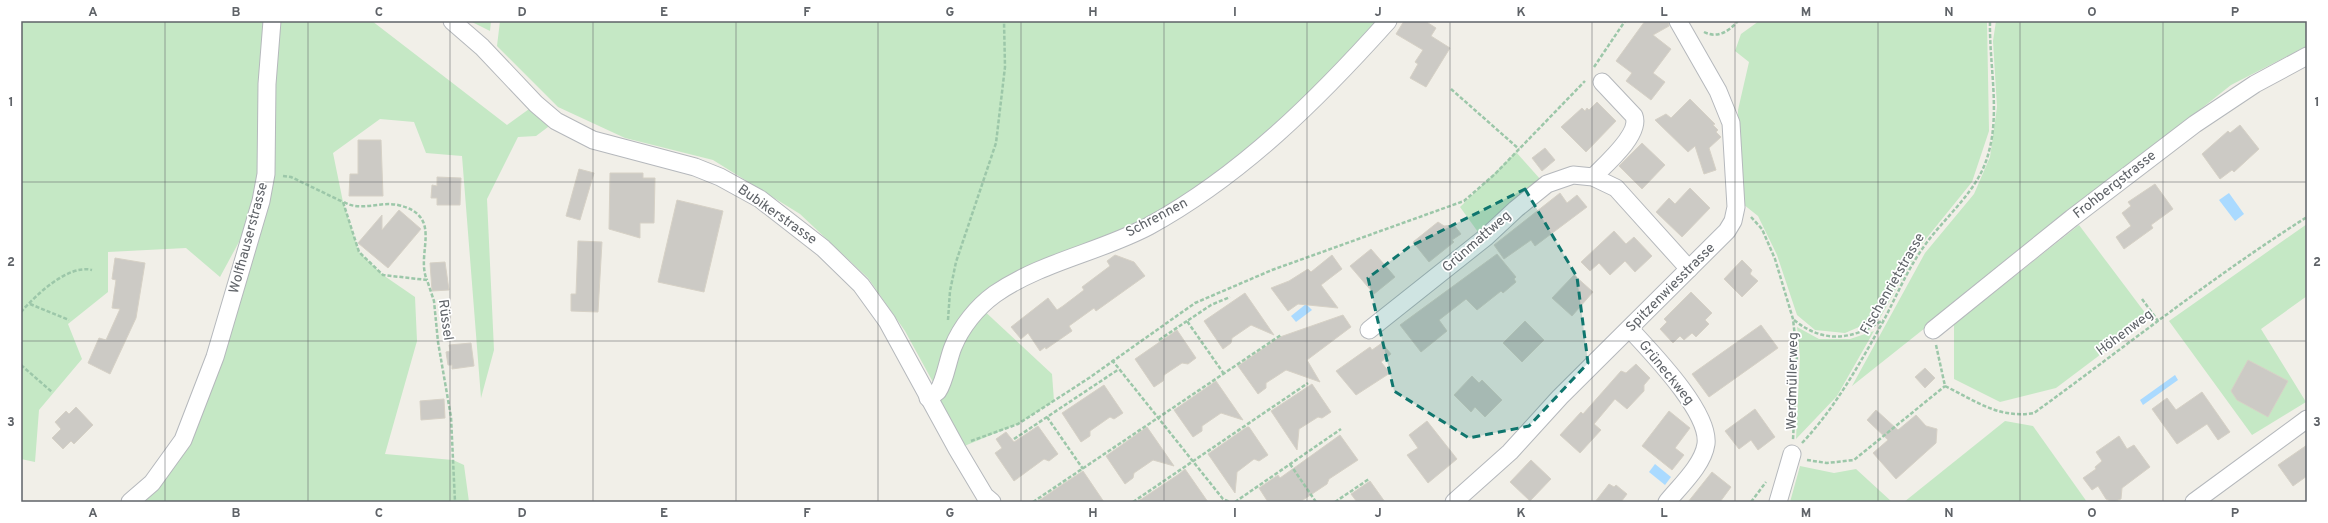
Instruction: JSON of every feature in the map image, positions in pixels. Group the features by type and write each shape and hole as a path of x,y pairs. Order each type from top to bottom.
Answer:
{"street":[{"name":"Wolfhauserstrasse","path":"130,502 152,483 183,440 215,358 261,201 266,174 268,84 272,21"},
{"name":"Bubikerstrasse","path":"452,21 482,47 536,104 556,121 593,140 695,167 720,177 782,215 823,248 861,285 887,322 957,449 985,496 992,502"},
{"name":"Schrennen","path":"928,398 938,391 954,346 967,324 980,307 1004,288 1042,270 1147,227 1201,194 1300,115 1388,21"},
{"name":"Spitzenwiesstrasse","path":"1454,502 1513,449 1560,396 1630,329 1727,231 1733,221 1736,207 1731,123 1727,108 1678,21"},
{"name":"Frohbergstrasse","path":"1933,330 2072,218 2195,124 2255,84 2307,56"},
{"path":"1593,78 1634,116 1636,122 1633,133 1593,177"},
{"name":"Grünmattweg","path":"1369,330 1486,237 1516,208 1547,184 1573,175 1593,177 1616,188 1689,269"},
{"name":"Grüneckweg","path":"1630,329 1686,395 1704,429 1706,443 1700,460 1668,502"},
{"path":"2194,502 2307,419"},
{"path":"1778,502 1792,454"}],"path":[{"path":"954,346 948,319 950,291 956,262 996,142 1005,67 1004,21"},
{"path":"957,449 976,438 1018,424 1089,378 1112,360 1187,308 1229,287 1464,201 1593,78 1625,21"},
{"path":"1699,30 1708,34 1721,34 1731,29 1738,21"},
{"name":"Fischenrietstrasse","path":"1792,454 1818,425 1841,395 1925,245 1972,189 1989,151 1994,106 1989,49 1990,21"},
{"path":"1451,89 1519,149"},
{"path":"266,174 291,178 343,202 359,252 383,274 427,280"},
{"name":"Rüssel","path":"343,202 350,206 386,203 412,210 425,226 427,239 422,270 434,301 438,342 451,416 455,502"},
{"name":"Höhenweg","path":"1945,386 1995,411 2017,416 2034,413 2158,321 2269,241 2307,216"},
{"name":"Werdmüllerweg","path":"1753,218 1762,229 1775,259 1793,319 1797,355 1792,454"},
{"path":"21,312 72,270 82,268 92,270"},
{"path":"1159,340 1211,305 1230,297"},
{"path":"2142,299 2158,321"},
{"path":"30,304 69,320"},
{"path":"1793,319 1816,334 1828,336 1854,334 1868,330 1883,320"},
{"path":"1187,322 1224,374"},
{"path":"1792,454 1827,464 1854,460 1945,386 1933,330"},
{"path":"1033,502 1281,335"},
{"path":"1112,360 1157,419 1223,499 1230,502"},
{"path":"21,365 52,392"},
{"path":"1014,439 1119,369"},
{"path":"1133,502 1308,384"},
{"path":"1047,417 1082,469"},
{"path":"1235,502 1341,429"},
{"path":"1290,464 1316,502"},
{"path":"1335,502 1369,479"}],"highlighted area":[{"path":"1525,189 1577,277 1588,363 1529,426 1469,438 1394,391 1368,278 1409,247"}],"green space":[{"path":"21,21 372,21 507,125 536,104 556,121 536,136 518,137 487,199 494,350 481,398 462,156 426,153 414,122 380,119 333,153 343,202 359,252 383,275 415,297 417,341 385,454 453,460 464,465 469,502 130,502 183,440 260,203 220,277 186,248 108,252 108,292 68,324 82,359 39,410 35,462 21,459"},
{"path":"470,21 491,21 490,31"},
{"path":"500,21 1382,21 1298,112 1176,206 992,291 934,384 905,331 868,278 800,214 713,160 625,138 558,107 497,46"},
{"path":"1759,21 1987,21 1989,131 1972,182 1921,245 1880,318 1845,333 1815,330 1797,315 1777,255 1758,216 1743,204 1738,173 1738,110 1749,62 1735,51 1741,34"},
{"path":"1996,21 2307,21 2307,46 2231,85 1852,386 1925,253 1974,194 1990,157 1997,107 1993,41"},
{"path":"1516,152 1541,180 1480,233 1460,207"},
{"path":"2307,224 2307,296 2261,329 2306,402 2252,435 2169,321"},
{"path":"2079,225 2149,318 2056,388 2000,402 1954,379 1954,324"},
{"path":"980,307 1052,374 1054,401 1018,424 957,449 928,398"},
{"path":"1797,327 1819,339 1850,339 1874,331 1837,396 1796,439 1800,357"},
{"path":"2005,421 2033,426 2087,502 1904,502"},
{"path":"1800,466 1834,473 1856,469 1892,502 1790,502"}],"water":[{"path":"2229,193 2244,214 2235,221 2219,200"},
{"path":"1306,304 1312,310 1296,322 1291,316"},
{"path":"2175,375 2178,380 2143,405 2140,400"},
{"path":"1655,464 1671,477 1665,485 1649,472"}],"building":[{"path":"1404,21 1425,21 1436,28 1431,36 1450,48 1426,87 1410,78 1418,64 1415,62 1423,50 1396,34"},
{"path":"1645,21 1668,21 1669,26 1653,35 1671,49 1653,73 1665,82 1651,100 1626,81 1632,73 1616,61"},
{"path":"1690,99 1715,124 1713,125 1718,130 1716,132 1721,137 1709,148 1716,170 1704,174 1695,146 1688,152 1655,120 1666,114 1671,118"},
{"path":"1597,102 1616,121 1586,152 1561,127 1582,108 1585,111 1587,108 1589,110"},
{"path":"2240,125 2259,149 2234,172 2232,170 2220,179 2202,154 2228,131 2230,133"},
{"path":"358,140 381,140 383,196 349,196 350,174 358,174"},
{"path":"1642,143 1665,165 1642,189 1619,166"},
{"path":"1545,148 1555,160 1542,171 1532,158"},
{"path":"579,169 594,173 580,220 566,216"},
{"path":"610,173 643,173 643,178 655,178 654,223 640,223 640,238 609,229"},
{"path":"437,177 461,178 460,205 437,205 437,198 431,198 432,185 437,186"},
{"path":"2155,184 2173,209 2151,225 2153,228 2124,249 2116,237 2131,226 2122,213 2131,206 2128,202"},
{"path":"1690,188 1710,208 1682,237 1656,212 1669,198 1675,204"},
{"path":"1560,193 1567,203 1577,195 1587,207 1535,246 1531,240 1504,259 1494,245"},
{"path":"677,200 723,211 704,292 658,282"},
{"path":"399,210 421,229 388,268 358,243 382,215 382,230"},
{"path":"1438,222 1444,226 1454,225 1461,234 1452,240 1454,242 1429,262 1413,242"},
{"path":"1614,231 1626,244 1634,237 1652,256 1635,272 1625,261 1610,275 1599,263 1590,271 1581,262"},
{"path":"578,241 602,242 598,312 571,311 571,294 576,294"},
{"path":"1371,249 1395,277 1374,294 1350,266"},
{"path":"1497,254 1516,277 1514,279 1516,282 1503,293 1501,291 1477,310 1466,299 1439,320 1447,331 1421,352 1400,325"},
{"path":"1115,255 1134,262 1145,276 1096,311 1094,308 1069,326 1072,331 1046,349 1045,347 1040,351 1028,333 1021,339 1011,327 1048,298 1057,310 1063,306 1084,290 1082,287 1110,266 1107,261"},
{"path":"1332,255 1342,269 1321,285 1338,308 1298,304 1288,311 1271,288 1289,281 1308,269 1311,272"},
{"path":"115,258 145,263 136,318 110,374 88,363 99,338 106,340 120,309 112,308 116,280 112,279"},
{"path":"1742,260 1752,270 1750,274 1758,281 1742,297 1724,279"},
{"path":"445,262 449,290 432,291 430,263"},
{"path":"1574,275 1593,292 1572,316 1552,298"},
{"path":"1691,292 1712,313 1705,320 1709,324 1696,337 1692,333 1684,340 1680,336 1673,343 1660,329 1667,322 1664,319"},
{"path":"1245,293 1274,335 1251,325 1232,338 1231,343 1223,349 1204,321"},
{"path":"1343,315 1351,327 1307,360 1320,382 1286,370 1266,383 1266,388 1258,394 1238,366 1280,337"},
{"path":"1525,321 1544,340 1522,362 1503,343"},
{"path":"1761,325 1778,348 1709,397 1692,374"},
{"path":"1177,330 1196,358 1188,364 1182,363 1164,375 1163,381 1154,387 1135,359"},
{"path":"471,343 474,366 452,369 452,365 448,365 446,352 450,351 449,345"},
{"path":"1382,343 1391,354 1381,362 1390,373 1356,395 1336,371 1370,347 1372,350"},
{"path":"2248,360 2288,381 2268,417 2237,400 2231,391"},
{"path":"1636,364 1650,378 1644,385 1644,391 1627,409 1615,399 1594,424 1601,430 1580,453 1560,435 1581,412 1583,414 1621,371 1626,373"},
{"path":"1925,368 1935,378 1925,388 1915,377"},
{"path":"1472,376 1479,383 1482,380 1502,400 1485,417 1475,407 1471,412 1454,395"},
{"path":"1216,381 1243,420 1221,413 1202,426 1202,431 1193,437 1174,410"},
{"path":"1312,384 1331,412 1322,418 1318,417 1299,429 1297,450 1271,411"},
{"path":"1104,385 1123,413 1114,419 1110,417 1090,431 1090,436 1081,442 1062,413"},
{"path":"2202,392 2230,432 2218,440 2207,424 2177,444 2152,409 2167,398 2176,410"},
{"path":"444,399 445,418 421,420 420,401"},
{"path":"76,407 93,425 74,444 71,441 63,449 52,438 61,429 55,422 66,411 69,414"},
{"path":"1755,409 1775,437 1758,450 1751,440 1739,449 1725,431"},
{"path":"1876,410 1898,430 1916,415 1926,426 1937,429 1936,443 1896,479 1873,453 1888,440 1867,420"},
{"path":"1669,411 1690,428 1675,448 1684,455 1672,470 1642,446"},
{"path":"1427,421 1457,459 1428,483 1407,455 1418,448 1409,435"},
{"path":"1038,426 1058,454 1049,461 1044,459 1014,481 995,453 1002,448 996,439 1006,432 1014,442"},
{"path":"1147,427 1174,466 1153,460 1134,473 1133,478 1125,484 1106,456"},
{"path":"1249,427 1268,455 1259,461 1254,459 1237,472 1235,493 1208,454"},
{"path":"1340,435 1358,460 1329,479 1327,484 1300,502 1268,502 1259,488 1278,475 1280,478"},
{"path":"2119,436 2127,449 2134,445 2150,467 2122,488 2121,499 2113,502 2106,499 2098,486 2092,490 2083,478 2096,469 2095,467 2102,461 2096,452"},
{"path":"2307,445 2307,476 2293,486 2278,465"},
{"path":"1531,460 1551,479 1530,501 1510,482"},
{"path":"1185,469 1208,502 1137,502 1179,474"},
{"path":"1083,471 1104,502 1037,502 1060,486"},
{"path":"1712,472 1731,487 1720,502 1688,502"},
{"path":"1370,481 1385,502 1357,502 1351,494"},
{"path":"1609,484 1614,487 1616,485 1627,494 1621,502 1595,502"}]}
